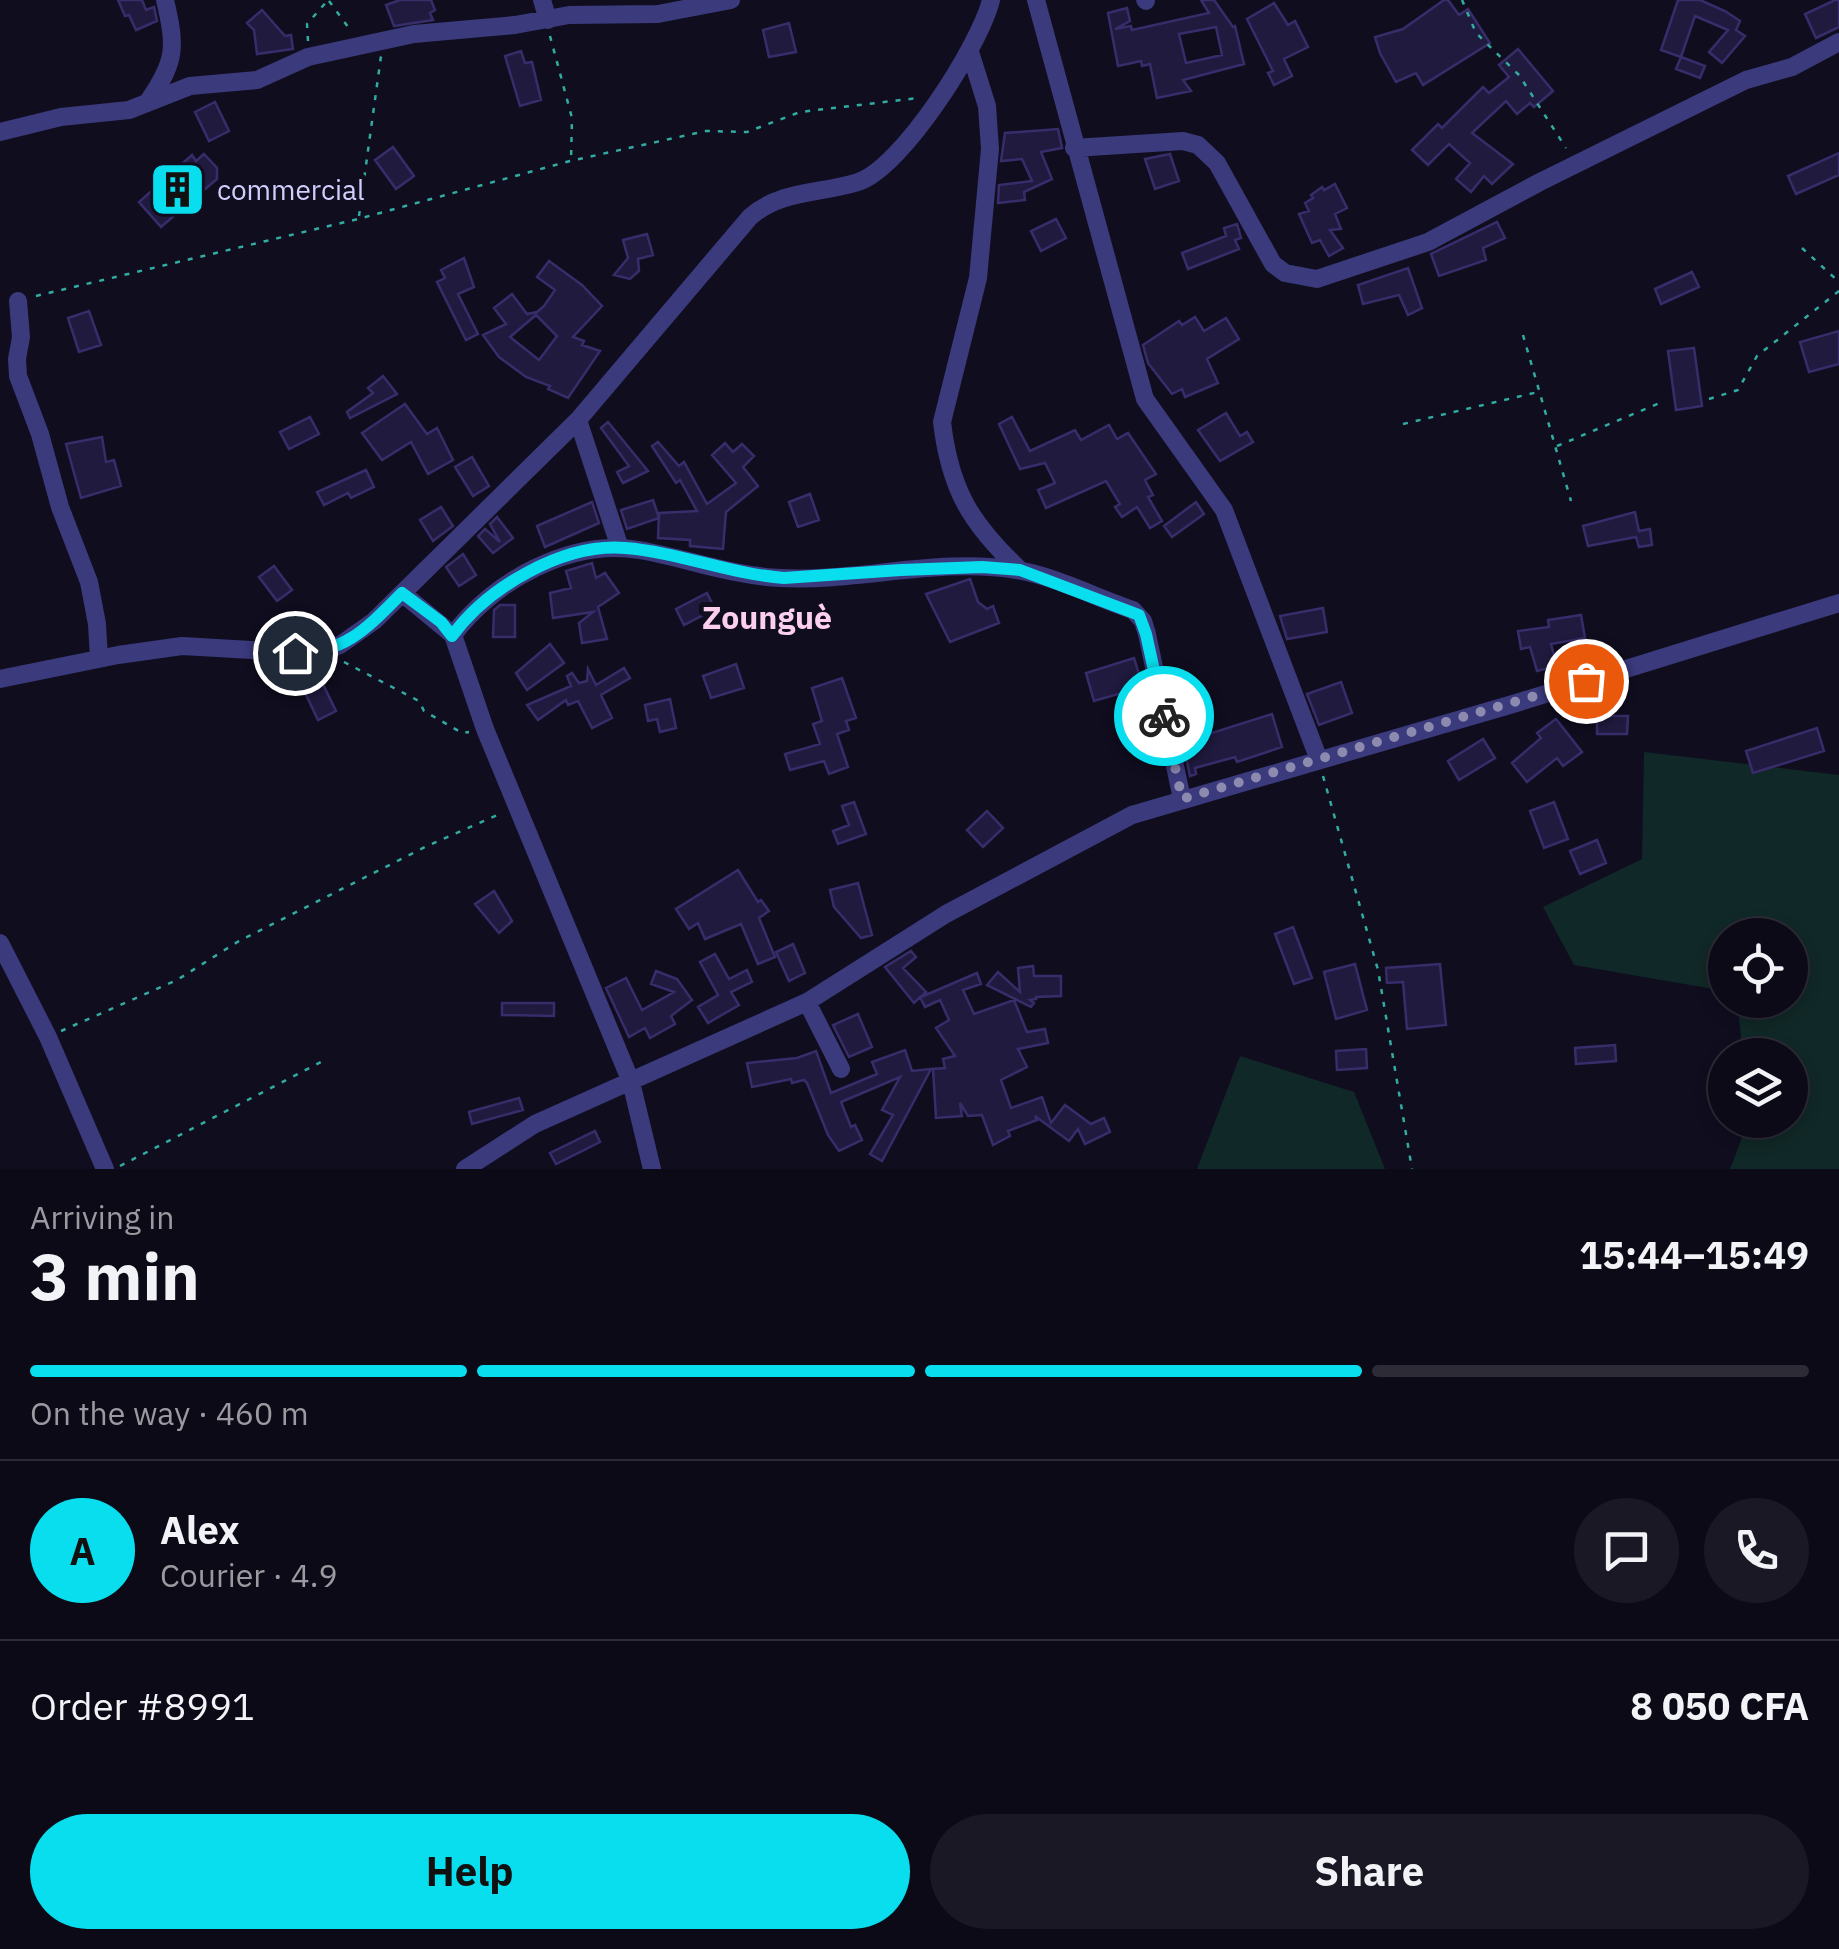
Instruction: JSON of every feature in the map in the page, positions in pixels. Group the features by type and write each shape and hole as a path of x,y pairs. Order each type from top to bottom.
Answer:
{"street":[{"path":"149,100 171,69 165,0"},
{"path":"542,0 548,20"},
{"path":"0,132 61,117 120,112 190,86 256,80 308,57 361,44 600,14 658,14 731,0"},
{"path":"0,680 182,646 319,654 340,645 374,621 578,420 750,216 778,199 860,181 874,174 904,144 970,52 991,0"},
{"path":"1036,0 1145,399 1224,510 1319,760"},
{"path":"1074,148 1183,141 1198,145 1217,163 1274,264 1285,273 1304,279 1333,274 1428,242 1746,80 1792,67 1839,42"},
{"path":"970,52 987,106 990,148 978,278 942,422 959,494 972,519 1020,570"},
{"path":"18,301 18,376 89,582 98,624 99,659"},
{"path":"578,420 620,548"},
{"path":"452,636 488,598 531,570 596,550 620,548 754,576 784,578 982,567 1020,570 1139,615 1182,799"},
{"path":"402,593 441,622 452,636 485,729 631,1082 652,1169"},
{"path":"465,1169 535,1124 807,1002 946,914 1132,815 1839,602"},
{"path":"0,943 48,1037 106,1169"},
{"path":"807,1002 840,1069"}],"path":[{"path":"308,57 308,24 328,0 361,44"},
{"path":"1462,0 1476,33 1519,75 1576,164"},
{"path":"548,20 572,118 570,161"},
{"path":"358,219 384,40"},
{"path":"18,301 358,219 570,161 706,131 747,132 800,112 940,96"},
{"path":"1802,248 1839,282"},
{"path":"1709,399 1738,390 1757,356 1839,292"},
{"path":"1523,335 1571,501"},
{"path":"1403,424 1539,392"},
{"path":"1555,447 1662,402"},
{"path":"319,654 350,664 419,701 424,711 462,733 485,729"},
{"path":"1319,760 1378,970 1412,1169"},
{"path":"48,1037 177,980 239,941 517,806"},
{"path":"115,1169 323,1061"}],"green space":[{"path":"1644,752 1839,775 1839,1169 1730,1169 1742,1138 1808,1138 1808,1038 1741,1038 1739,1018 1808,1018 1808,918 1708,918 1708,988 1574,965 1543,907 1642,859"},
{"path":"1240,1056 1354,1092 1385,1169 1197,1169"}],"building":[{"path":"118,0 142,0 146,10 154,7 157,21 136,30"},
{"path":"400,0 431,0 433,20 394,26 386,5"},
{"path":"1201,0 1214,0 1235,26 1244,64 1183,80 1191,91 1157,98 1150,64 1142,66 1141,61 1118,66 1108,13 1127,8 1130,21 1115,29 1131,26 1132,30 1209,13","holes":["1216,27 1222,55 1186,63 1179,34"]},
{"path":"1444,0 1459,15 1468,9 1490,43 1423,85 1416,73 1396,82 1375,37 1403,29"},
{"path":"1678,0 1700,0 1740,21 1736,30 1745,36 1722,63 1709,52 1728,30 1695,16 1681,57 1661,50"},
{"path":"1839,0 1839,27 1816,38 1805,14"},
{"path":"1274,3 1288,25 1295,21 1308,47 1284,59 1292,76 1274,85 1268,73 1273,71 1247,19"},
{"path":"262,10 285,36 291,35 293,49 257,54 254,30 247,23"},
{"path":"789,23 796,52 769,57 763,30"},
{"path":"1518,49 1553,91 1534,107 1530,103 1517,114 1506,101 1472,133 1513,164 1492,184 1484,176 1471,192 1456,179 1470,163 1449,144 1428,165 1412,150 1438,124 1442,128 1483,87 1489,93 1509,77 1499,65"},
{"path":"521,51 525,63 532,62 541,100 520,106 505,56"},
{"path":"1681,57 1705,66 1700,78 1676,69"},
{"path":"215,102 229,131 209,141 195,112"},
{"path":"1058,129 1062,148 1041,152 1052,179 1024,192 1025,200 998,203 999,185 1032,181 1022,159 1001,161 1005,133"},
{"path":"393,147 414,176 396,189 375,160"},
{"path":"1839,153 1839,175 1796,194 1788,176"},
{"name":"commercial","path":"204,154 217,168 217,179 161,227 139,202 192,155 196,161"},
{"path":"1170,154 1179,181 1155,189 1145,159"},
{"path":"1335,184 1347,208 1335,214 1341,229 1330,230 1343,248 1329,256 1320,240 1312,243 1299,214 1309,211 1305,203 1313,198 1311,195"},
{"path":"1056,219 1066,238 1041,251 1031,231"},
{"path":"1497,222 1505,238 1483,248 1486,260 1439,276 1431,254"},
{"path":"1237,224 1241,238 1235,240 1239,249 1188,269 1182,253 1226,236 1224,228"},
{"path":"647,234 653,255 638,259 639,271 630,279 614,275 628,258 623,240"},
{"path":"464,258 474,287 458,294 478,334 466,340 437,282 445,278 441,270"},
{"path":"549,261 582,285 602,306 573,337 600,351 568,398 526,377 499,357 483,335 506,324 494,308 512,294 527,314 544,306 555,290 537,277","holes":["536,315 557,336 539,360 510,337"]},
{"path":"1408,268 1422,308 1408,315 1399,295 1363,304 1358,285"},
{"path":"1692,272 1699,287 1661,304 1655,289"},
{"path":"89,311 101,345 79,352 68,318"},
{"path":"1195,317 1204,331 1226,318 1239,339 1207,359 1218,383 1185,397 1182,389 1172,394 1148,363 1143,345 1179,321 1182,325"},
{"path":"1839,331 1839,364 1809,372 1800,342"},
{"path":"1694,348 1702,406 1676,410 1668,351"},
{"path":"383,376 397,394 350,418 347,412 373,393 368,388"},
{"path":"405,404 427,434 437,428 453,460 428,474 411,442 382,460 362,433"},
{"path":"1226,413 1240,436 1247,432 1253,442 1220,461 1198,430"},
{"path":"310,417 319,434 289,449 280,432"},
{"path":"1012,417 1030,451 1075,430 1081,440 1109,425 1117,439 1128,433 1156,474 1145,480 1153,495 1148,497 1162,521 1150,528 1137,507 1122,517 1115,507 1120,504 1106,481 1046,508 1038,490 1055,483 1045,463 1020,469 999,424"},
{"path":"608,422 648,471 623,483 617,472 629,466 601,428"},
{"path":"102,437 106,462 114,460 121,486 81,498 66,444"},
{"path":"658,442 679,466 684,462 707,504 736,483 712,455 725,443 733,452 742,444 754,456 743,467 758,486 726,512 723,549 690,546 690,540 658,538 659,513 697,511 680,480 676,483 652,446"},
{"path":"472,457 489,486 473,496 455,467"},
{"path":"366,470 374,487 351,498 348,493 324,505 317,492"},
{"path":"810,494 819,520 798,527 789,502"},
{"path":"653,500 659,518 627,529 621,510"},
{"path":"592,502 599,523 545,547 537,526"},
{"path":"1196,502 1204,514 1172,537 1164,526"},
{"path":"441,507 453,526 433,541 420,520"},
{"path":"1635,512 1639,531 1650,529 1652,545 1639,547 1636,537 1588,546 1583,526"},
{"path":"497,517 513,538 493,553 478,536 485,529 500,542 490,524"},
{"path":"463,554 476,575 459,586 446,567"},
{"path":"592,563 596,578 605,573 619,593 598,607 607,639 582,643 579,623 593,612 553,618 550,593 571,588 566,571"},
{"path":"274,566 292,590 277,601 259,577"},
{"path":"970,579 978,602 987,609 993,606 999,623 950,642 926,594"},
{"path":"707,593 715,609 684,625 676,609"},
{"path":"500,605 515,605 515,637 493,637 494,610"},
{"path":"1323,608 1327,632 1287,639 1280,616"},
{"path":"1581,615 1585,638 1551,644 1557,666 1537,671 1530,647 1521,649 1518,631 1549,627 1548,620"},
{"path":"550,644 564,663 527,690 516,673"},
{"path":"1134,658 1143,687 1094,701 1086,673"},
{"path":"736,664 744,688 711,698 703,676"},
{"path":"624,668 630,678 601,695 612,718 592,728 578,701 568,705 566,700 538,720 527,705 571,686 567,676 572,673 579,683 587,681 588,669 596,685"},
{"path":"318,674 336,711 318,720 300,682"},
{"path":"842,678 856,718 846,721 849,730 837,734 848,767 829,774 824,761 790,770 785,754 820,744 813,724 822,721 812,688"},
{"path":"1341,682 1352,713 1319,725 1307,694"},
{"path":"670,699 676,728 660,732 657,719 648,721 645,705"},
{"path":"1272,714 1282,747 1237,762 1235,757 1195,768 1196,774 1190,776 1183,742"},
{"path":"1597,716 1628,716 1627,734 1597,734"},
{"path":"1556,719 1582,752 1563,766 1557,758 1527,782 1512,763 1541,738 1537,733"},
{"path":"1817,728 1824,751 1753,773 1746,751"},
{"path":"1483,739 1495,758 1459,780 1448,761"},
{"path":"854,802 866,834 838,844 833,831 849,825 842,806"},
{"path":"1554,802 1568,839 1544,848 1530,811"},
{"path":"987,811 1003,828 983,847 967,830"},
{"path":"1597,840 1606,863 1580,874 1570,851"},
{"path":"738,870 758,902 761,900 769,911 759,918 775,957 758,964 741,924 705,939 698,923 689,929 676,909"},
{"path":"858,883 872,935 861,938 834,907 830,890"},
{"path":"494,891 512,921 499,933 475,904"},
{"path":"1293,927 1312,978 1294,984 1275,934"},
{"path":"793,944 805,973 789,981 776,952"},
{"path":"911,951 916,957 903,968 926,992 921,997 977,973 981,984 963,990 974,1014 1014,1000 1027,1032 1045,1029 1048,1043 1018,1049 1027,1067 1001,1080 1011,1108 1042,1097 1051,1123 1065,1105 1091,1124 1104,1118 1110,1132 1085,1144 1078,1129 1069,1141 1035,1116 1037,1120 1008,1131 1010,1136 993,1145 982,1115 968,1116 960,1103 962,1116 936,1118 933,1069 945,1068 943,1059 955,1056 936,1028 949,1020 940,1000 925,1007 920,997 914,1003 885,967"},
{"path":"715,954 729,979 747,970 752,982 731,992 739,1005 708,1023 698,1007 718,995 700,962"},
{"path":"1355,964 1367,1010 1336,1019 1324,972"},
{"path":"1440,964 1446,1025 1407,1029 1403,982 1387,983 1386,968"},
{"path":"1033,966 1034,976 1061,976 1061,996 1036,997 1030,1000 1034,1003 1031,1007 987,985 998,972 1020,992 1018,968"},
{"path":"656,971 677,979 692,1000 671,1016 675,1024 650,1038 645,1028 629,1037 606,988 626,978 642,1010 674,992 651,984"},
{"path":"502,1003 554,1003 554,1016 502,1015"},
{"path":"858,1014 872,1047 849,1057 833,1025"},
{"path":"1615,1045 1616,1061 1576,1064 1575,1048"},
{"path":"1366,1049 1367,1068 1337,1070 1336,1051"},
{"path":"905,1050 912,1071 931,1069 882,1161 870,1154 893,1115 882,1110 900,1077 841,1102 851,1127 855,1125 862,1140 839,1151 804,1080 752,1087 747,1063 797,1058 816,1051 831,1093 877,1074 872,1062"},
{"path":"519,1098 523,1110 472,1124 469,1112"},
{"path":"595,1131 600,1142 556,1164 550,1153"}],"way so far":[{"path":"1164,716 1182,799 1586,681"}],"place":[{"name":"commercial","path":"178,190"}],"district":[{"name":"Zounguè","path":"767,618"}],"route":[{"path":"295,653 319,654 340,645 374,621 402,593 441,622 452,636 478,607 513,580 564,558 596,550 639,550 754,576 784,578 982,567 1020,570 1133,610 1143,621 1164,716"}]}
